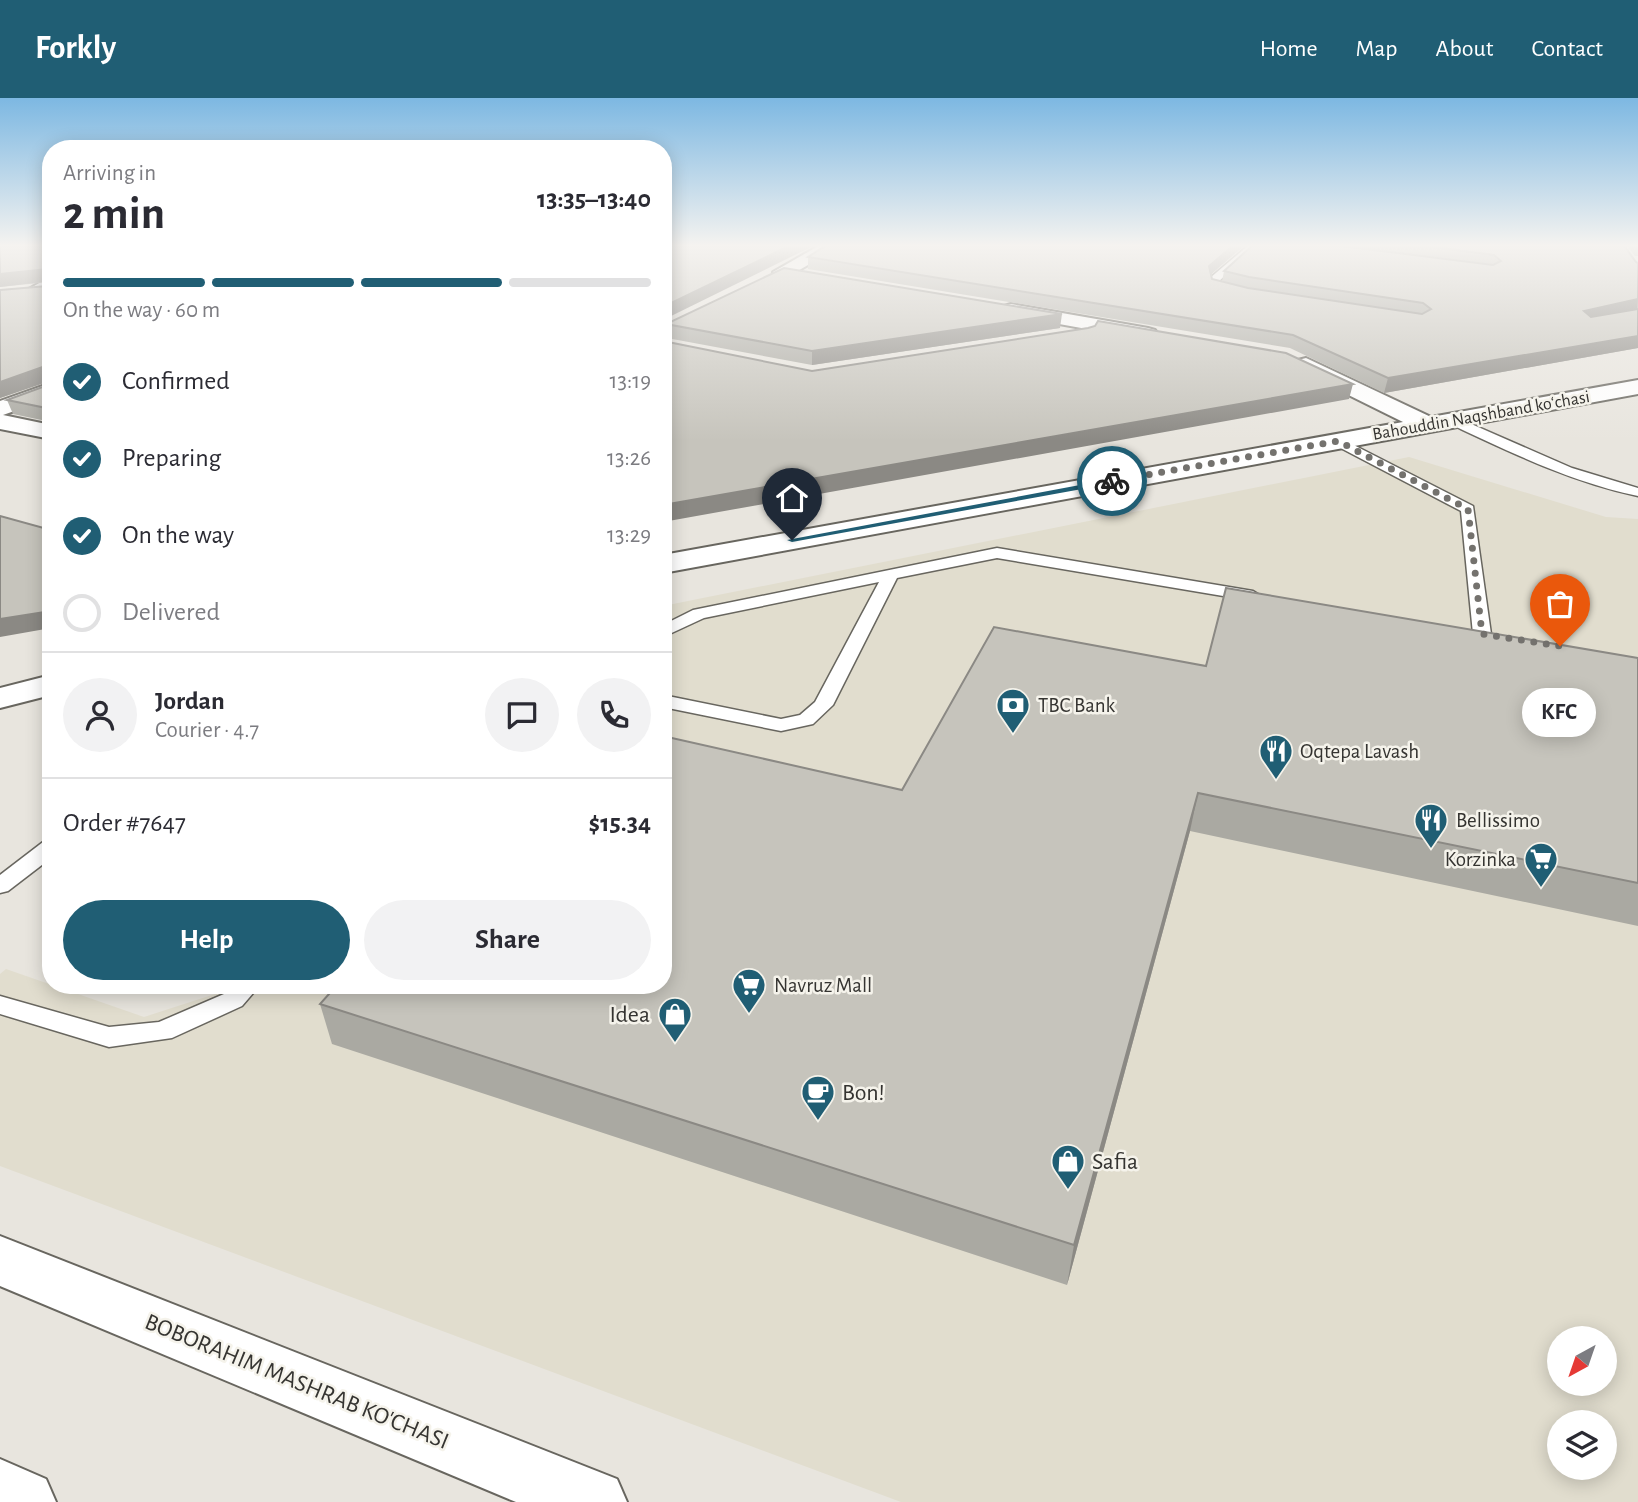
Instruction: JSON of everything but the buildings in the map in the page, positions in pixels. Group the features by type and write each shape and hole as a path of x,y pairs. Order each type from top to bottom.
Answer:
{"street":[{"path":"1006,310 1171,337"},
{"path":"1052,339 1118,328"},
{"path":"1290,358 1427,425"},
{"name":"Bahouddin Naqshband koʻchasi","path":"672,562 1638,387"},
{"path":"0,409 42,393"},
{"path":"0,422 42,430"},
{"path":"0,698 42,687"},
{"name":"BOBORAHIM MASHRAB KO'CHASI","path":"0,1260 594,1502"}],"lane":[{"path":"1454,420 1562,469 1638,492"},
{"path":"1338,441 1468,509 1481,634"},
{"path":"672,628 699,614 997,553 1266,598"},
{"path":"672,703 781,725 806,720 823,705 892,573"},
{"path":"0,886 42,854"},
{"path":"0,1005 109,1038 163,1031 233,1000 239,994"}],"shaded area":[{"name":"Navruz Mall","path":"1409,457 1606,517 1638,519 1638,1502 901,1502 0,1166 0,974 6,969 42,982 42,994 78,994 144,1017 215,994 672,994 672,604"}],"way so far":[{"path":"1112,481 1338,441 1468,509 1482,634 1560,646"}],"place":[{"name":"KFC","path":"1560,646"},
{"name":"TBC Bank","path":"1013,735"},
{"name":"Oqtepa Lavash","path":"1276,781"},
{"name":"Bellissimo","path":"1431,850"},
{"name":"Korzinka","path":"1541,889"},
{"name":"Navruz Mall","path":"749,1015"},
{"name":"Idea","path":"675,1044"},
{"name":"Bon!","path":"818,1122"},
{"name":"Safia","path":"1068,1191"}],"route":[{"path":"792,540 1112,481"}]}
